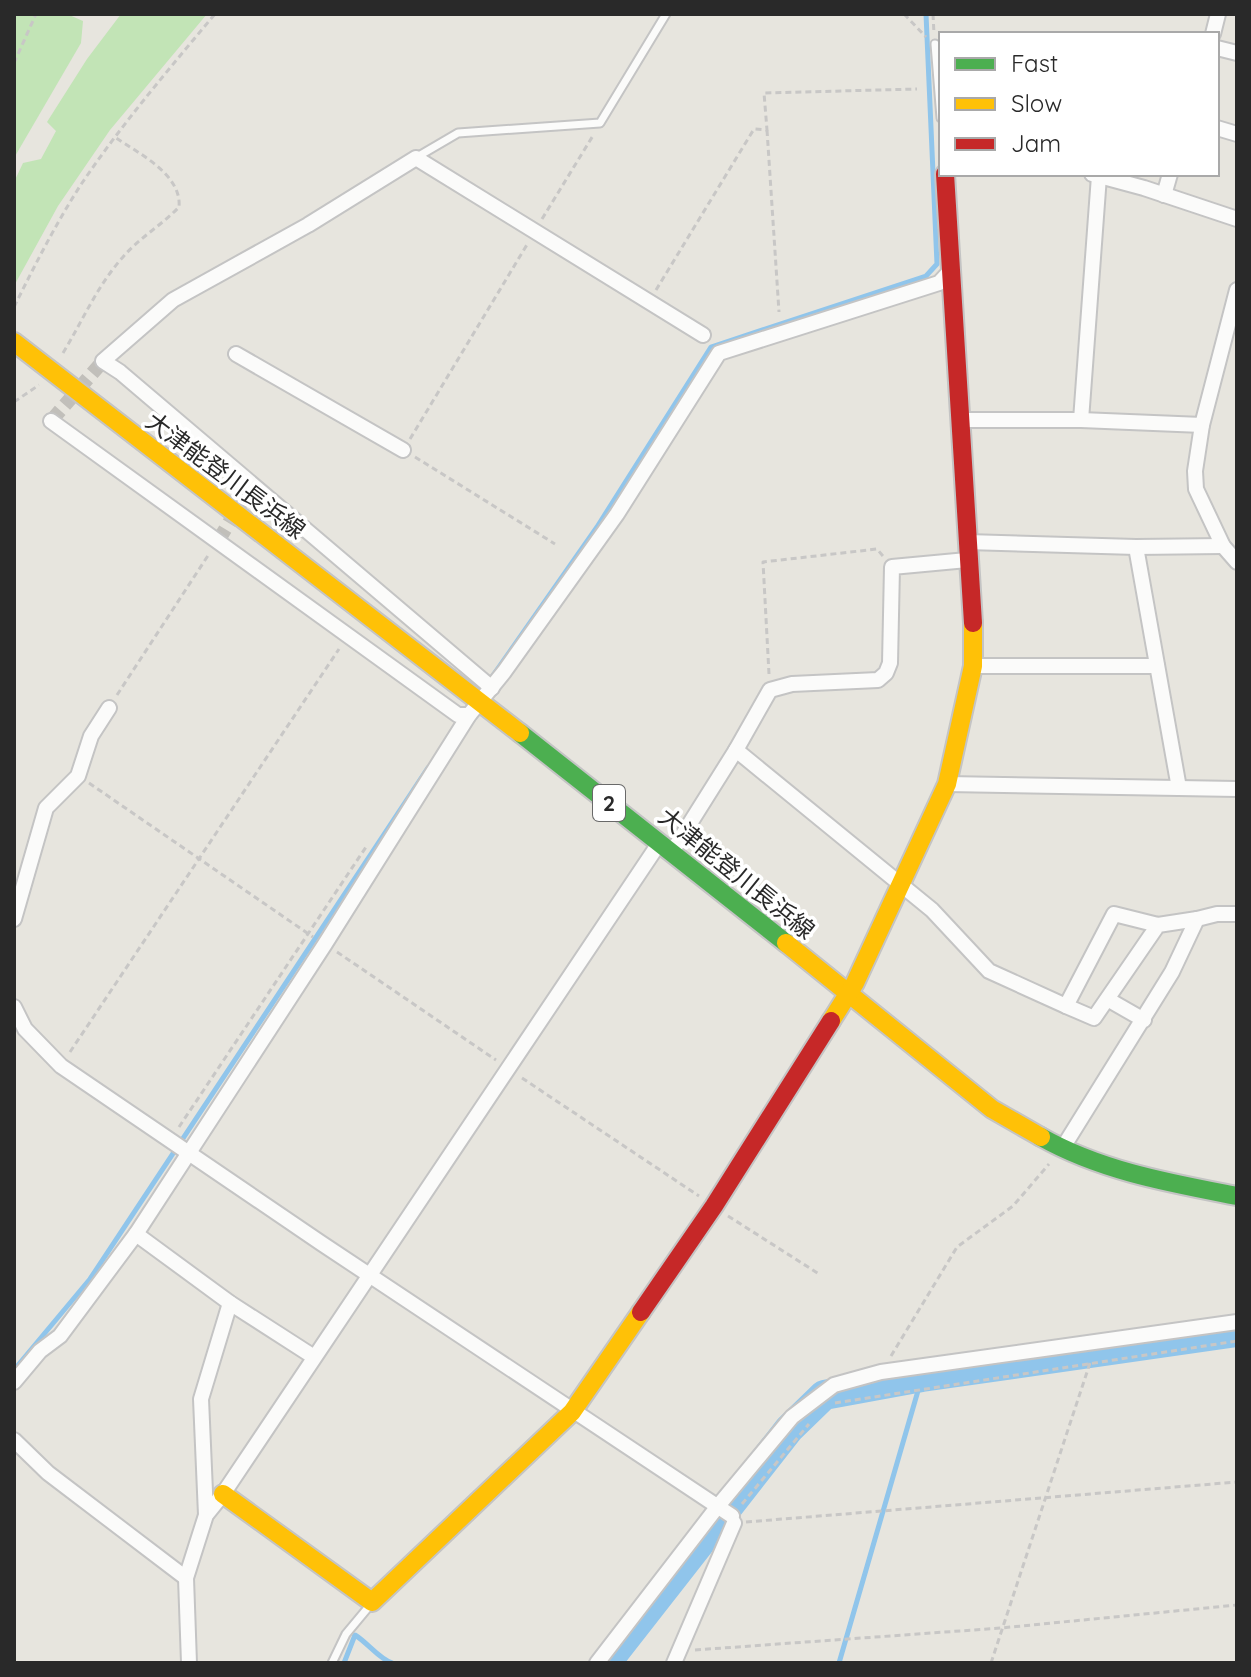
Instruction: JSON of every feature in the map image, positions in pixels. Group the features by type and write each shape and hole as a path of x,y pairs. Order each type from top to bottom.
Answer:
{"street":[{"path":"480,702 163,409 103,361 173,300 308,225 416,158 703,335"},
{"path":"223,1494 372,1602 572,1412 714,1206 849,993 947,784 973,666 945,176"},
{"path":"1081,420 1095,176"},
{"path":"1098,176 1237,219"},
{"path":"1164,195 1169,176"},
{"path":"14,1382 40,1351 60,1336 136,1234 178,1145 325,944 480,702 617,514 719,353 939,283 952,269"},
{"path":"1237,290 1202,425 1195,471 1196,489 1223,546 1237,562"},
{"name":"大津能登川長浜線","path":"14,342 666,847 992,1109 1062,1149 1109,1167 1237,1196"},
{"path":"236,354 403,450"},
{"path":"960,420 1081,420 1202,425"},
{"path":"51,421 458,715 480,702"},
{"path":"206,1515 509,1069 736,750 770,690 792,684 878,680 886,673 890,663 889,585 892,567 967,551 1223,546"},
{"path":"1136,547 1179,788"},
{"path":"973,666 1157,666"},
{"path":"14,919 46,808 78,776 91,736 109,708"},
{"path":"736,750 932,910 989,971 1094,1018 1158,925"},
{"path":"947,784 1237,789"},
{"path":"1066,1006 1114,914 1158,925 1217,914 1237,914"},
{"path":"1062,1149 1144,1020 1172,972 1197,919"},
{"path":"1109,1000 1144,1020"},
{"path":"14,1007 25,1029 61,1066 572,1412 718,1506 733,1520 676,1657"},
{"path":"136,1234 230,1303 314,1357"},
{"path":"189,1663 186,1578 206,1515 201,1399 230,1303"},
{"path":"597,1663 718,1506 792,1417 834,1385 881,1372 1237,1322"},
{"path":"14,1440 48,1473 186,1578"}],"lane":[{"path":"416,158 458,133 600,123 666,14"},
{"path":"935,44 939,93"},
{"path":"332,1663 346,1634 372,1602"}],"path":[{"path":"14,63 36,14"},
{"path":"14,307 83,182 149,92 215,14"},
{"path":"904,14 921,34"},
{"path":"933,14 935,44"},
{"path":"779,312 764,93 917,89"},
{"path":"555,544 403,450 600,123"},
{"path":"649,302 754,129 767,130"},
{"path":"61,357 90,301 125,253 179,207 180,195 175,183 116,138"},
{"path":"14,402 39,385"},
{"path":"109,708 218,541"},
{"path":"770,690 763,562 877,549 892,567"},
{"path":"61,1066 347,637"},
{"path":"78,776 308,934 178,1145"},
{"path":"325,944 819,1274"},
{"path":"881,1372 957,1247 1013,1206 1062,1149"},
{"path":"825,1404 1237,1341"},
{"path":"991,1663 1090,1363"},
{"path":"733,1520 816,1416"},
{"path":"733,1520 1237,1482"},
{"path":"676,1657 1237,1605"}],"green space":[{"path":"16,14 67,14 83,21 81,43 14,158"},
{"path":"121,14 207,14 110,130 58,206 14,286 14,182 23,163 41,159 56,131 47,122 87,59"}],"waterway":[{"path":"492,677 597,527 711,347 926,276 937,264 926,14"},
{"path":"14,1370 90,1279 428,768"},
{"path":"606,1663 789,1429 824,1395 922,1377 1237,1332"},
{"path":"839,1663 922,1377"},
{"path":"344,1663 355,1635 392,1663"}],"tunnel":[{"path":"51,421 103,361"},
{"path":"218,541 252,485"}],"traffic: fast":[{"path":"520,733 786,943"},
{"path":"1041,1137 1112,1167 1161,1181 1237,1196"}],"traffic: slow":[{"path":"14,342 520,733"},
{"path":"831,1021 855,983 947,784 973,666 973,623"},
{"path":"786,943 992,1109 1041,1137"},
{"path":"223,1494 372,1602 572,1412 641,1312"}],"traffic: jam":[{"path":"945,176 973,623"},
{"path":"641,1312 714,1206 831,1021"}]}
